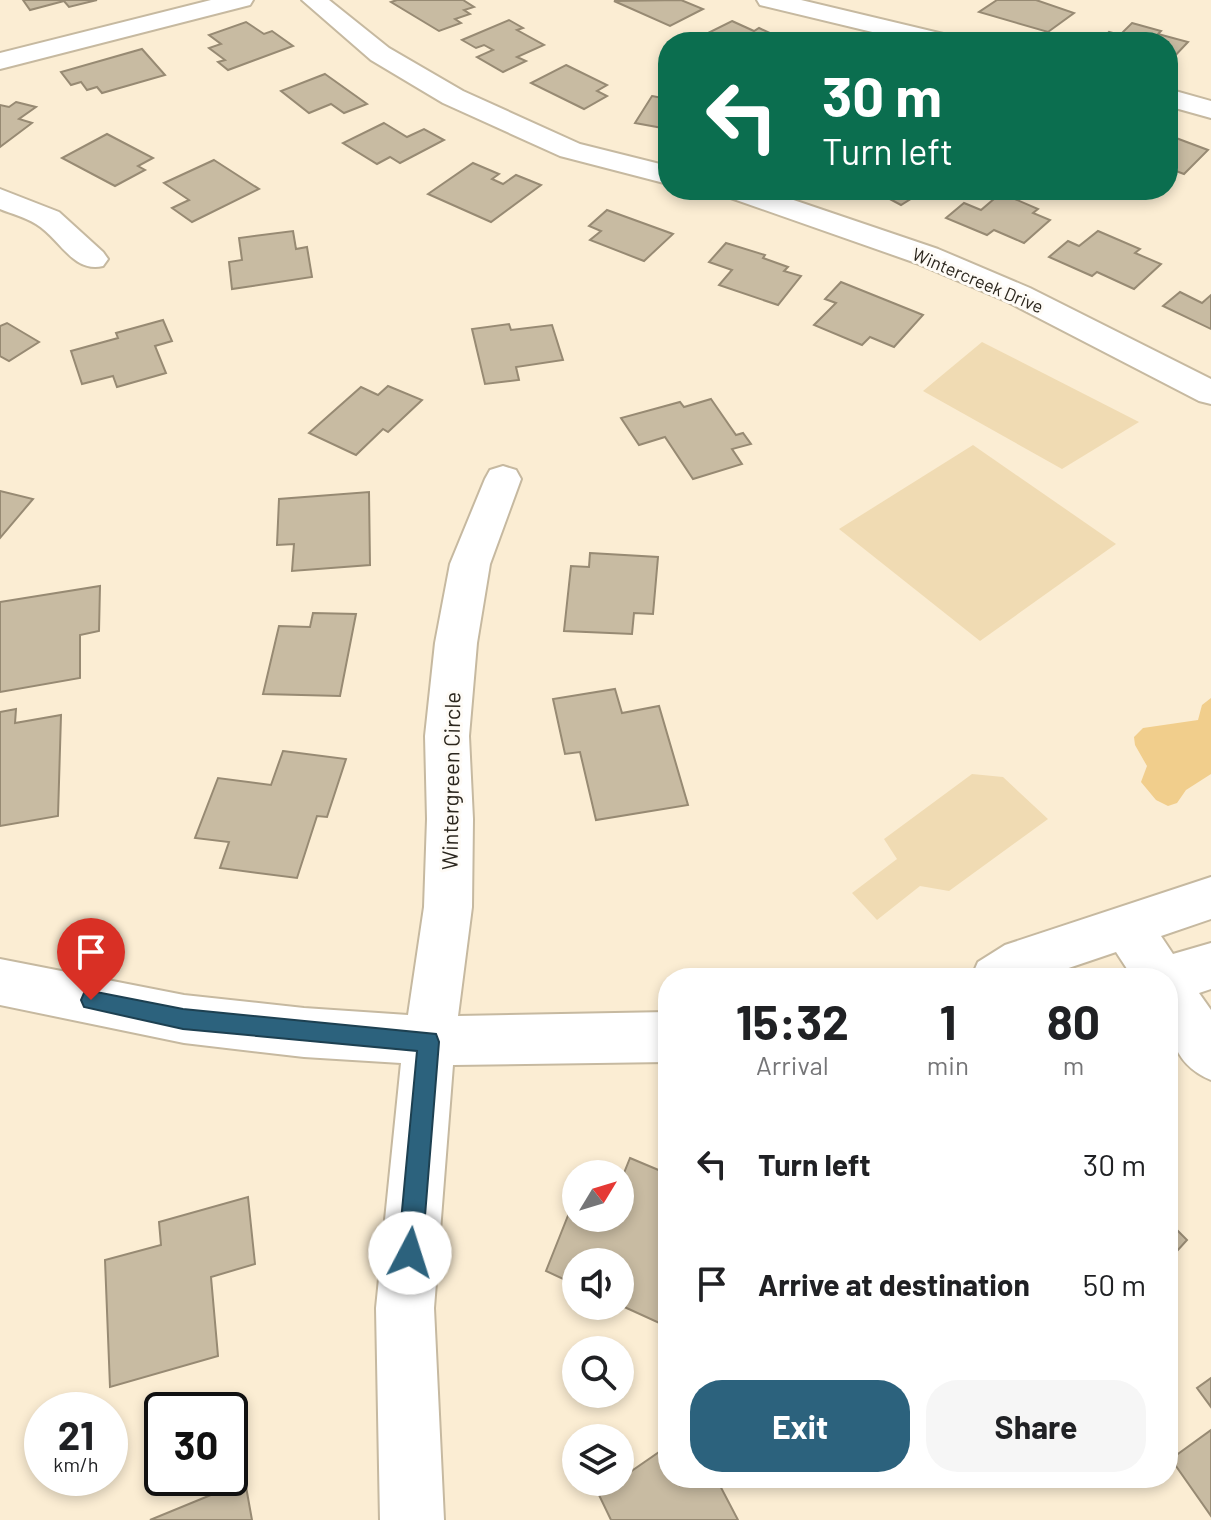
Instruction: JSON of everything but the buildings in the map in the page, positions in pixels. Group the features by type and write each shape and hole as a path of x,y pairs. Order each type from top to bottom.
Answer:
{"street":[{"path":"0,61 241,0"},
{"path":"314,0 380,54 453,97 570,150 658,172"},
{"path":"769,0 865,32"},
{"path":"873,32 899,7"},
{"path":"1178,100 1211,110"},
{"path":"0,198 48,218 72,237 92,259"},
{"name":"Wintercreek Drive","path":"764,200 927,256 1019,295 1211,393"},
{"name":"Wintergreen Circle","path":"412,1520 405,1308 429,1042 448,907 450,819 447,736 456,643 470,564 503,479"},
{"path":"1011,968 1022,961 1211,898"},
{"path":"1127,927 1154,968"},
{"path":"1178,976 1211,966"},
{"path":"0,982 183,1019 429,1042 658,1037"},
{"path":"1178,1004 1211,1055"}],"shaded area":[{"path":"982,342 1139,422 1062,469 923,391"},
{"path":"973,445 1116,544 980,641 839,529"},
{"path":"1211,698 1211,774 1186,790 1177,803 1168,806 1156,800 1141,782 1147,766 1134,737 1143,728 1198,720 1202,705"},
{"path":"972,774 1003,777 1048,819 949,891 920,886 877,920 852,893 897,859 884,839"}],"route":[{"path":"91,1000 183,1019 429,1042 410,1253"}]}
